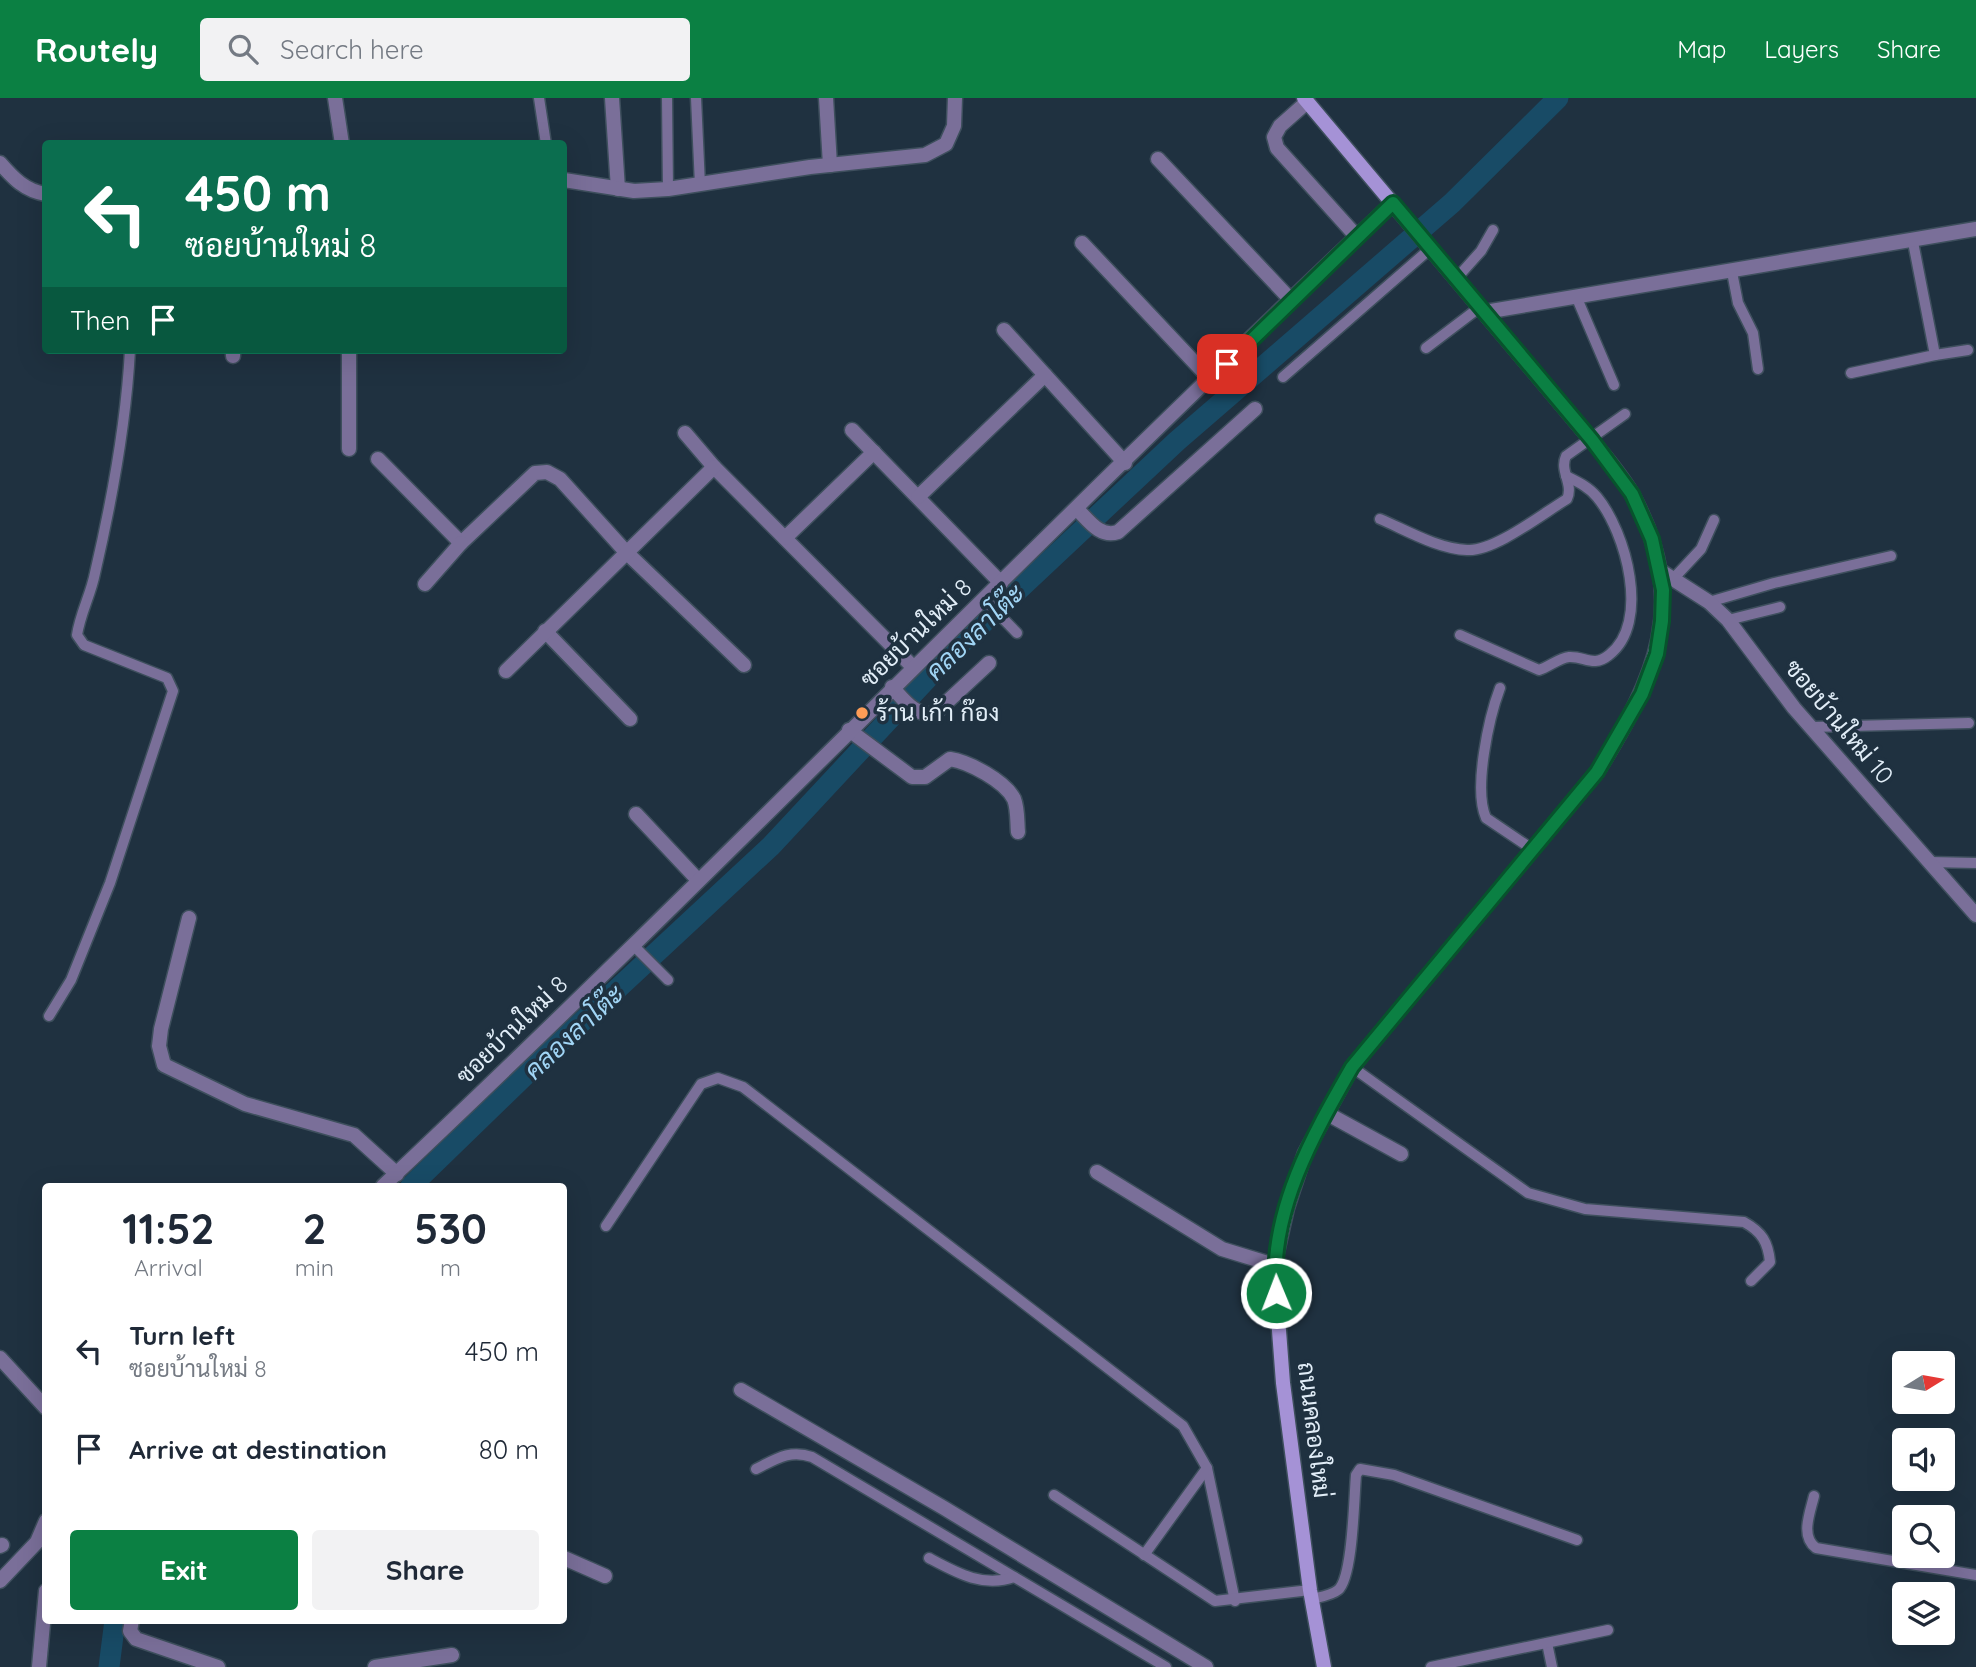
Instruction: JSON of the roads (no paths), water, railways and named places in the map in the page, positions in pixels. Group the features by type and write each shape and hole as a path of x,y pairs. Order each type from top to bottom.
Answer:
{"street":[{"path":"335,98 341,140"},
{"path":"612,98 618,189"},
{"path":"827,98 830,165"},
{"path":"567,180 618,189 668,189 830,165 925,155 946,144 954,126 955,98"},
{"path":"1306,100 1280,126 1274,137 1277,148 1357,237"},
{"name":"ถนนคลองใหม่","path":"1306,100 1592,440 1632,494 1652,539 1663,590 1657,654 1642,694 1597,772 1352,1067 1305,1153 1274,1265 1283,1383 1311,1594 1324,1667"},
{"path":"1157,159 1290,299"},
{"path":"0,163 15,180 34,192 42,193"},
{"name":"ซอยบ้านใหม่ 8","path":"386,1183 638,950 698,880 854,734 896,692 913,667 988,603 1000,583 1082,514 1125,463 1290,299 1393,203"},
{"path":"1482,309 1732,272 1976,229"},
{"path":"1082,243 1210,380"},
{"path":"1004,330 1125,463"},
{"path":"349,354 349,449"},
{"path":"918,497 1045,375"},
{"path":"1082,514 1101,532 1110,535 1118,532 1255,409"},
{"path":"852,430 1000,583"},
{"path":"685,433 714,467 913,667"},
{"path":"785,538 874,452"},
{"path":"378,459 461,543"},
{"path":"506,671 714,467"},
{"path":"425,584 461,543 535,473 547,472 560,479 626,552 744,665"},
{"name":"ซอยบ้านใหม่ 10","path":"1659,570 1709,602 1728,620 1812,727 1976,915"},
{"path":"545,631 630,719"},
{"path":"896,692 923,715 934,714 989,663"},
{"path":"854,734 873,751 912,777 925,777 950,759 972,766 1010,792 1016,803 1018,832"},
{"path":"636,814 698,880"},
{"path":"189,918 161,1029 159,1046 164,1065 245,1104 354,1135 397,1174"},
{"path":"1325,1113 1401,1154"},
{"path":"1097,1172 1222,1249 1274,1265"},
{"path":"0,1358 42,1404"},
{"path":"741,1390 944,1508 1206,1667"},
{"path":"0,1581 37,1542 42,1530"},
{"path":"567,1559 605,1576"},
{"path":"39,1667 43,1624"},
{"path":"131,1624 130,1632 136,1639 218,1667"},
{"path":"375,1667 452,1655"}],"lane":[{"path":"540,98 545,140"},
{"path":"667,98 668,189"},
{"path":"696,98 700,185"},
{"path":"1457,279 1481,251 1493,230"},
{"path":"1913,242 1935,355"},
{"path":"1283,376 1428,245"},
{"path":"1732,272 1738,303 1754,333 1758,369"},
{"path":"1576,296 1614,385"},
{"path":"1426,348 1482,309"},
{"path":"1851,373 1968,350"},
{"path":"49,1016 71,980 110,883 173,691 167,678 84,645 77,635 95,576 105,523 127,398 130,354"},
{"path":"1380,519 1455,549 1469,551 1487,547 1567,499 1570,494 1563,463 1566,456 1625,414"},
{"path":"1460,635 1539,670 1567,657 1591,663 1600,661 1616,650 1627,631 1631,601 1624,549 1597,497 1566,476"},
{"path":"1673,579 1700,549 1714,520"},
{"path":"1709,602 1891,556"},
{"path":"988,603 1017,633"},
{"path":"1728,620 1780,607"},
{"path":"1500,688 1488,735 1483,811 1486,818 1532,849"},
{"path":"1812,727 1969,723"},
{"path":"1929,862 1976,863"},
{"path":"638,950 668,980"},
{"path":"1352,1067 1528,1193 1585,1209 1744,1222 1764,1237 1769,1249 1770,1262 1751,1281"},
{"path":"606,1226 701,1084 718,1078 743,1087 1183,1426 1207,1468 1235,1601"},
{"path":"756,1469 788,1453 798,1452 812,1457 1166,1667"},
{"path":"1144,1555 1207,1468"},
{"path":"1054,1495 1214,1601 1336,1592 1342,1587 1347,1567 1356,1475 1360,1469 1367,1468 1394,1475 1577,1540"},
{"path":"1814,1496 1807,1531 1810,1544 1816,1548 1976,1575"},
{"path":"929,1558 980,1580 1001,1582 1014,1577"},
{"path":"1431,1667 1608,1630"},
{"path":"1547,1643 1552,1667"}],"waterway":[{"name":"คลองลาโต๊ะ","path":"414,1183 544,1057 771,846 951,653 1177,441 1452,203 1558,98"},
{"name":"คลองลาโต๊ะ","path":"109,1667 114,1624"}],"place":[{"name":"ร้าน เก้า ก๊อง","path":"862,713"}]}
